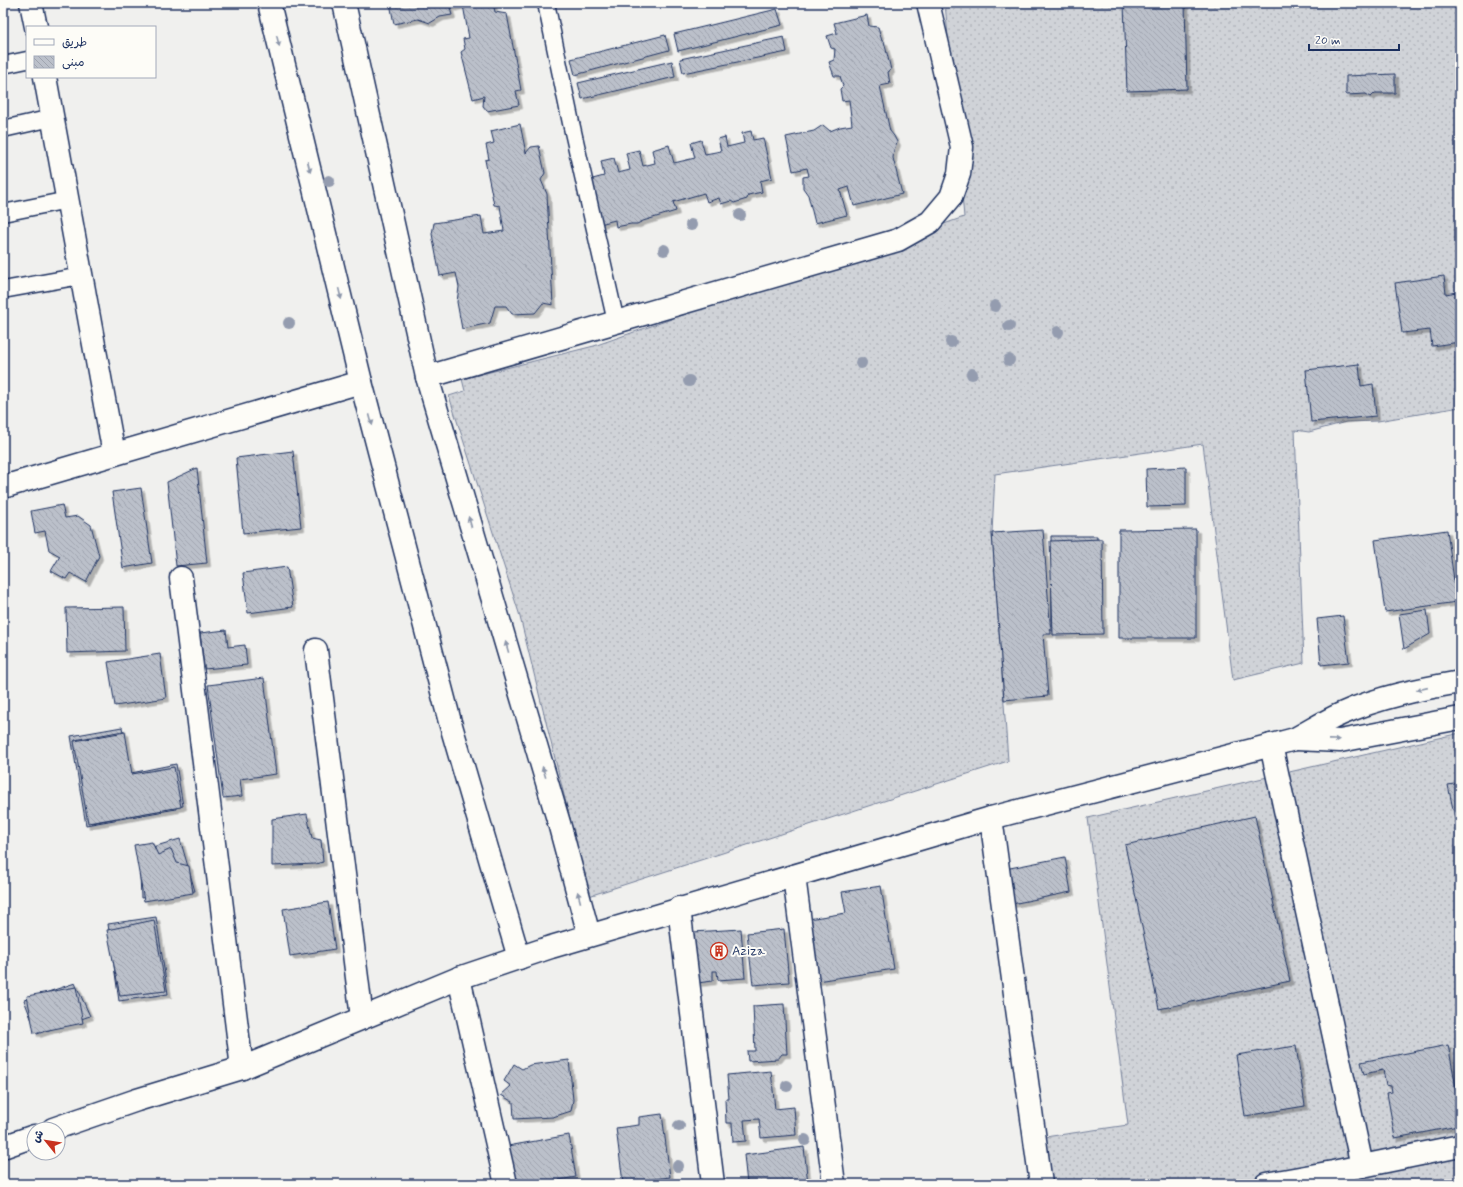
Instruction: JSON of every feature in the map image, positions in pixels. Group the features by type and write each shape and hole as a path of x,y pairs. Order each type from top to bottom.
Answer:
{"street":[{"path":"31,3 36,26"},
{"path":"269,3 361,382 450,722 519,958"},
{"path":"344,3 427,377 559,823 589,935"},
{"path":"427,377 898,240 930,222 951,197 959,174 962,147 928,3"},
{"path":"45,78 114,454"},
{"path":"3,487 361,382"},
{"path":"181,578 242,1068"},
{"path":"316,650 362,1018"},
{"path":"66,1124 137,1100 242,1068 459,978 589,935 991,818 1295,739 1341,714 1373,702 1422,688 1460,682"},
{"path":"1295,739 1340,741 1460,718"},
{"path":"1272,745 1362,1166"},
{"path":"991,818 1040,1184"},
{"path":"794,876 834,1184"},
{"path":"679,908 714,1184"},
{"path":"459,978 506,1184"},
{"path":"3,1146 26,1139"},
{"path":"1266,1184 1334,1178 1362,1166 1460,1146"}],"lane":[{"path":"546,3 571,123 616,322"},
{"path":"3,65 26,60"},
{"path":"3,129 52,118"},
{"path":"3,213 68,200"},
{"path":"3,290 82,276"}],"shaded area":[{"path":"945,3 1460,3 1460,407 1378,421 1346,422 1309,432 1295,430 1304,663 1233,680 1203,444 995,474 992,533 1008,761 589,896 519,613 449,396 465,391 462,379 594,346 964,217"},
{"path":"1460,733 1460,1184 1051,1184 1045,1137 1128,1125 1088,818"}],"building":[{"path":"390,3 493,3 495,12 507,14 521,90 516,91 519,105 487,111 483,106 484,96 473,99 461,52 465,49 463,39 469,38 463,5 450,8 452,15 440,17 430,23 418,19 394,24"},
{"path":"1124,3 1185,3 1187,89 1127,91"},
{"path":"777,9 782,25 678,51 674,34"},
{"path":"867,15 869,26 878,27 882,41 884,41 891,70 888,72 890,84 880,86 890,131 897,142 893,158 902,194 854,206 849,187 840,190 847,215 815,223 808,195 803,188 803,177 809,176 807,168 793,171 786,137 814,131 823,125 830,131 840,127 852,125 849,100 842,101 840,89 843,86 840,76 834,76 829,62 834,60 835,49 831,48 827,36 837,33 834,23"},
{"path":"665,35 669,50 575,75 571,59"},
{"path":"784,37 787,52 683,73 680,59"},
{"path":"672,61 675,77 582,99 578,83"},
{"path":"1395,74 1395,93 1375,93 1371,97 1366,94 1346,95 1346,76"},
{"path":"520,124 526,153 531,147 539,146 545,173 541,180 547,194 553,305 543,303 535,313 512,314 506,306 495,306 490,323 462,329 457,302 459,287 456,273 440,276 432,234 434,223 481,216 484,234 504,231 500,206 494,205 485,160 489,159 486,145 494,143 491,131"},
{"path":"751,131 753,140 763,138 772,178 760,181 762,192 748,195 747,199 734,203 731,201 721,204 719,198 707,202 704,193 673,202 676,211 637,224 616,227 615,220 600,224 589,180 604,176 601,161 614,158 618,173 630,170 626,153 639,150 643,166 655,163 652,150 669,145 674,163 695,158 691,143 701,140 705,154 721,151 718,139 725,137 727,147 744,143 742,133"},
{"path":"1444,276 1446,294 1456,292 1460,320 1460,342 1432,346 1430,330 1402,333 1395,283"},
{"path":"1359,364 1361,386 1373,384 1376,416 1311,422 1306,370"},
{"path":"293,451 301,527 243,533 236,458"},
{"path":"1186,467 1186,506 1147,507 1146,469"},
{"path":"197,468 207,563 176,566 167,482"},
{"path":"141,488 152,563 123,568 112,492"},
{"path":"62,505 65,518 78,516 91,525 99,556 86,582 70,573 66,579 51,571 60,556 49,550 45,531 35,533 31,511"},
{"path":"1196,529 1196,638 1119,638 1119,530"},
{"path":"1043,530 1051,634 1043,634 1048,696 1004,700 992,533"},
{"path":"1447,530 1457,602 1385,612 1375,540"},
{"path":"1051,536 1097,536 1098,594 1079,594 1079,630 1052,631"},
{"path":"1102,539 1103,634 1053,635 1050,541"},
{"path":"287,567 293,607 248,613 243,573"},
{"path":"124,607 125,651 67,653 66,608"},
{"path":"1427,610 1430,634 1404,649 1399,614"},
{"path":"1343,616 1349,662 1321,665 1317,619"},
{"path":"226,630 228,647 245,645 247,665 204,669 200,633"},
{"path":"160,654 166,698 115,706 108,662"},
{"path":"264,678 276,774 240,779 242,796 223,798 208,685"},
{"path":"122,727 131,778 169,771 176,809 86,825 71,736"},
{"path":"123,731 131,773 176,764 183,806 91,823 75,740"},
{"path":"125,732 132,774 174,767 181,807 88,823 74,741"},
{"path":"1460,783 1460,843 1448,785"},
{"path":"307,814 312,838 321,840 323,862 315,864 272,866 272,819"},
{"path":"1255,816 1290,981 1159,1009 1125,845"},
{"path":"180,839 195,891 141,898 139,851"},
{"path":"152,842 158,855 171,849 177,863 189,866 193,893 144,901 134,845"},
{"path":"1065,857 1071,892 1007,905 1000,870"},
{"path":"881,886 894,969 817,981 808,919 846,913 842,892"},
{"path":"328,902 335,949 290,956 283,909"},
{"path":"156,917 168,994 119,1001 108,924"},
{"path":"154,920 166,991 120,996 107,930"},
{"name":"Aziza","path":"741,929 745,978 718,980 717,971 713,971 713,981 697,983 693,932"},
{"path":"784,929 789,982 753,985 747,933"},
{"path":"75,983 90,1016 37,1034 24,1000"},
{"path":"76,987 83,1023 34,1033 27,996"},
{"path":"784,1004 787,1054 782,1054 778,1059 748,1061 747,1051 755,1051 753,1006"},
{"path":"1448,1045 1460,1108 1460,1112 1456,1113 1458,1126 1395,1138 1387,1093 1392,1092 1391,1086 1386,1085 1383,1070 1364,1074 1361,1062"},
{"path":"1296,1046 1305,1106 1245,1116 1236,1055"},
{"path":"569,1060 573,1100 571,1111 553,1117 514,1119 513,1102 501,1095 511,1086 504,1081 514,1064 522,1069 530,1065"},
{"path":"771,1071 775,1109 794,1107 796,1135 761,1138 759,1119 744,1120 746,1141 733,1142 732,1123 726,1123 725,1099 729,1099 727,1075"},
{"path":"662,1114 670,1177 623,1183 616,1128 639,1125 639,1117"},
{"path":"569,1135 576,1177 559,1180 558,1184 515,1184 508,1146"},
{"path":"804,1147 808,1184 747,1184 744,1155"}],"place":[{"name":"Aziza","path":"719,951"}]}
